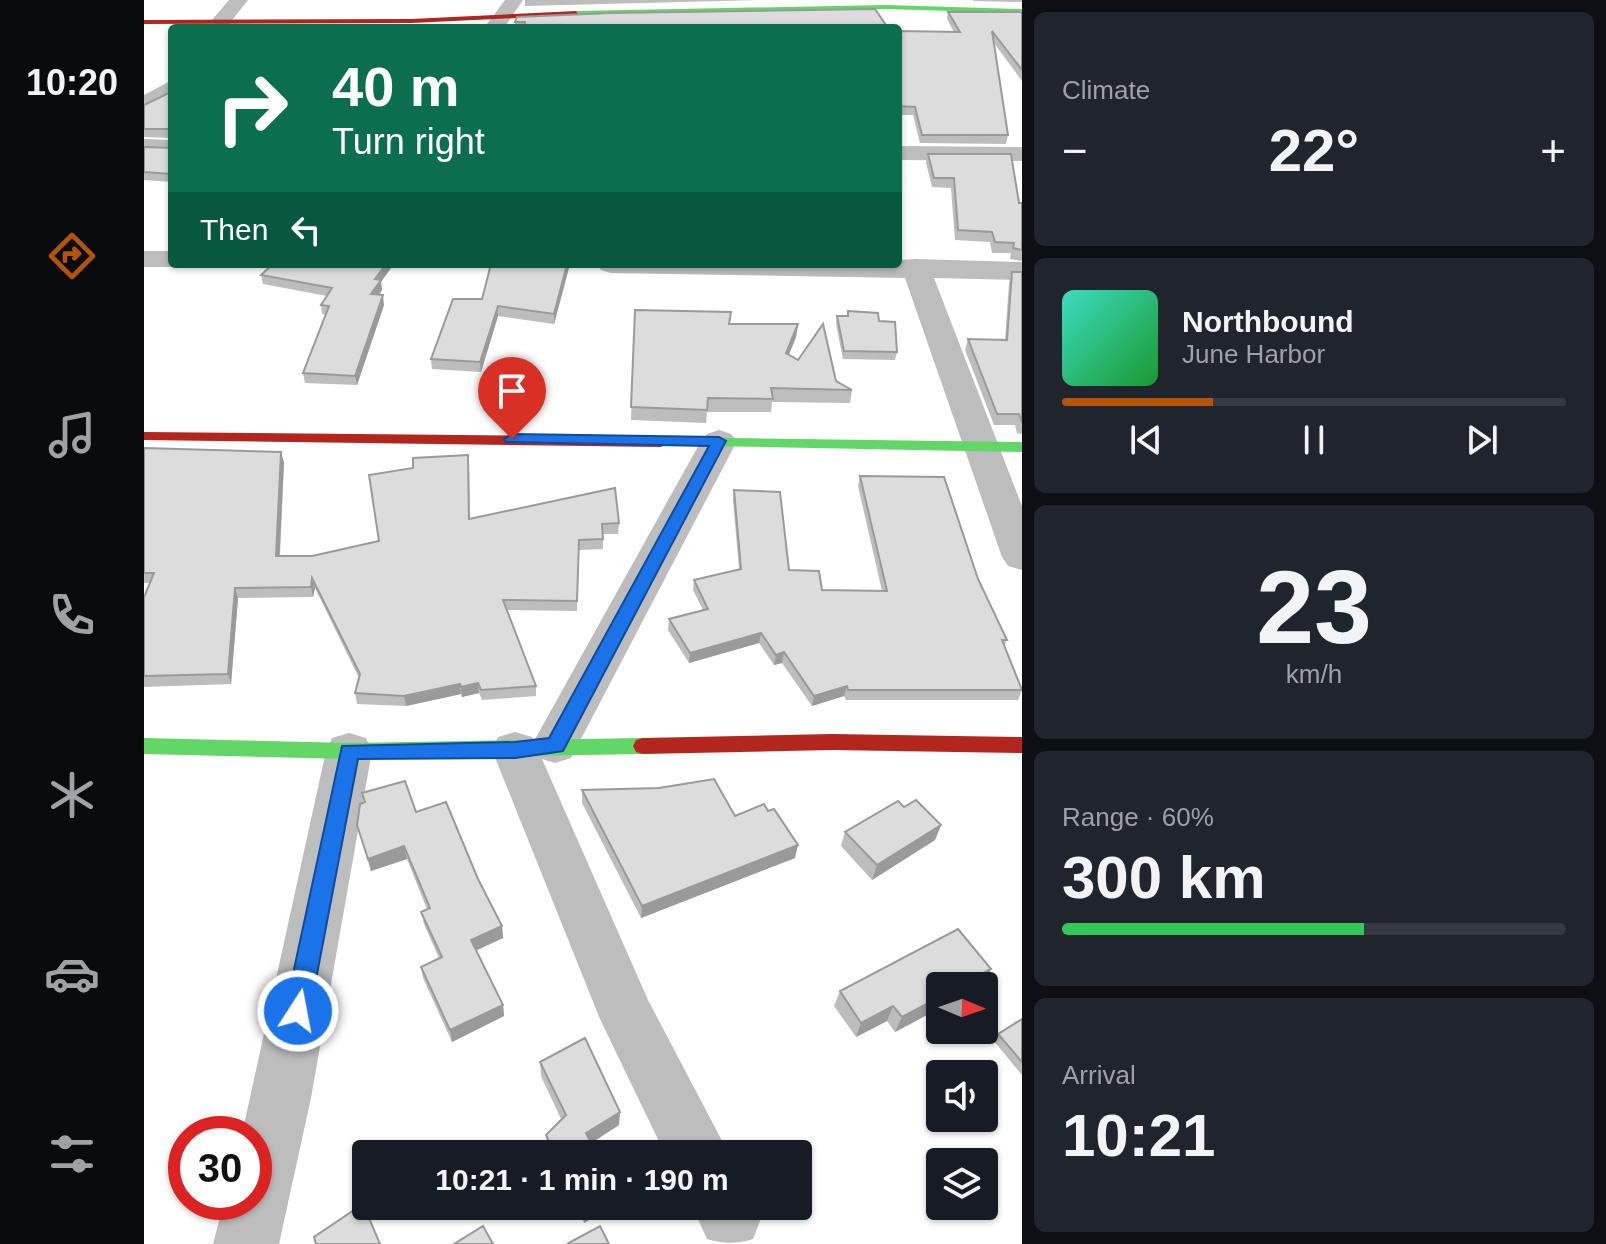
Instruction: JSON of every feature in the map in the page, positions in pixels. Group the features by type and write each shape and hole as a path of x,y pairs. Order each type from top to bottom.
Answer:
{"street":[{"path":"222,20 239,0"},
{"path":"497,23 514,0"},
{"path":"144,22 497,23 611,11 885,7 1022,11"},
{"path":"144,105 168,90"},
{"path":"144,146 168,147"},
{"path":"902,153 1022,154"},
{"path":"144,259 168,259"},
{"path":"902,268 1022,271"},
{"path":"916,268 1022,557"},
{"path":"144,436 1022,447"},
{"path":"691,1140 628,1019 535,747 719,441"},
{"path":"144,746 349,751 832,742 1022,745"},
{"path":"246,1244 281,1098 349,751"}],"building":[{"path":"875,9 885,24 515,22 517,17"},
{"path":"948,12 1022,12 1022,70 992,31 1008,135 922,135 915,107 902,106 902,31 960,32"},
{"path":"168,93 168,129 144,129 144,105"},
{"path":"144,147 168,148 168,174 144,172"},
{"path":"928,154 1011,154 1019,203 1022,203 1022,250 1013,248 1014,243 995,242 992,232 958,230 954,178 934,178"},
{"path":"269,268 383,268 375,279 381,280 371,294 383,295 355,376 303,373 329,306 321,305 332,288 261,275"},
{"path":"490,268 566,268 554,314 498,306 480,362 431,359 453,299 482,299"},
{"path":"1012,272 1022,272 1022,422 1019,414 997,414 968,339 1007,340"},
{"path":"635,310 731,312 729,324 798,324 786,353 798,360 823,324 836,381 852,390 771,388 773,399 708,398 707,410 631,407"},
{"path":"848,311 878,313 879,321 895,322 897,352 844,351 837,316 848,316"},
{"path":"144,448 281,452 276,556 312,556 379,541 369,475 413,468 413,458 468,455 469,519 615,488 619,523 602,524 603,539 579,540 577,601 503,600 536,686 481,690 478,683 404,696 355,693 360,674 312,578 311,587 235,588 228,674 144,676 144,597 154,573 144,573"},
{"path":"860,476 944,477 978,579 1007,640 1002,640 1022,690 848,690 847,686 814,696 784,652 776,655 761,633 690,653 669,619 708,609 694,580 741,569 734,490 780,492 789,570 819,571 822,590 887,591"},
{"path":"714,779 735,816 764,804 768,811 774,809 798,845 642,906 582,790 659,788"},
{"path":"405,781 416,812 446,802 478,879 502,926 471,940 503,1005 450,1030 421,967 442,957 421,912 430,908 404,846 368,859 357,825 360,804 365,802 362,793"},
{"path":"916,800 941,825 877,865 845,832 898,801 904,807"},
{"path":"958,929 991,969 986,972 926,972 926,1004 902,1017 893,1006 861,1023 840,991"},
{"path":"1022,1019 1022,1062 998,1034"},
{"path":"585,1038 620,1112 586,1133 590,1140 548,1140 546,1135 566,1115 540,1062"},
{"path":"352,1211 352,1220 370,1220 380,1244 316,1244 314,1237"},
{"path":"483,1226 493,1244 454,1244"},
{"path":"600,1226 609,1244 567,1244"}],"traffic: fast":[{"path":"576,13 885,7 1022,11"},
{"path":"661,442 1022,447"},
{"path":"144,746 349,751 643,746"}],"traffic: jam":[{"path":"144,22 411,21 576,13"},
{"path":"144,436 661,442"},
{"path":"643,746 832,742 1022,745"}],"route":[{"path":"298,1011 349,751 515,750 555,745 719,441 512,439"}]}
